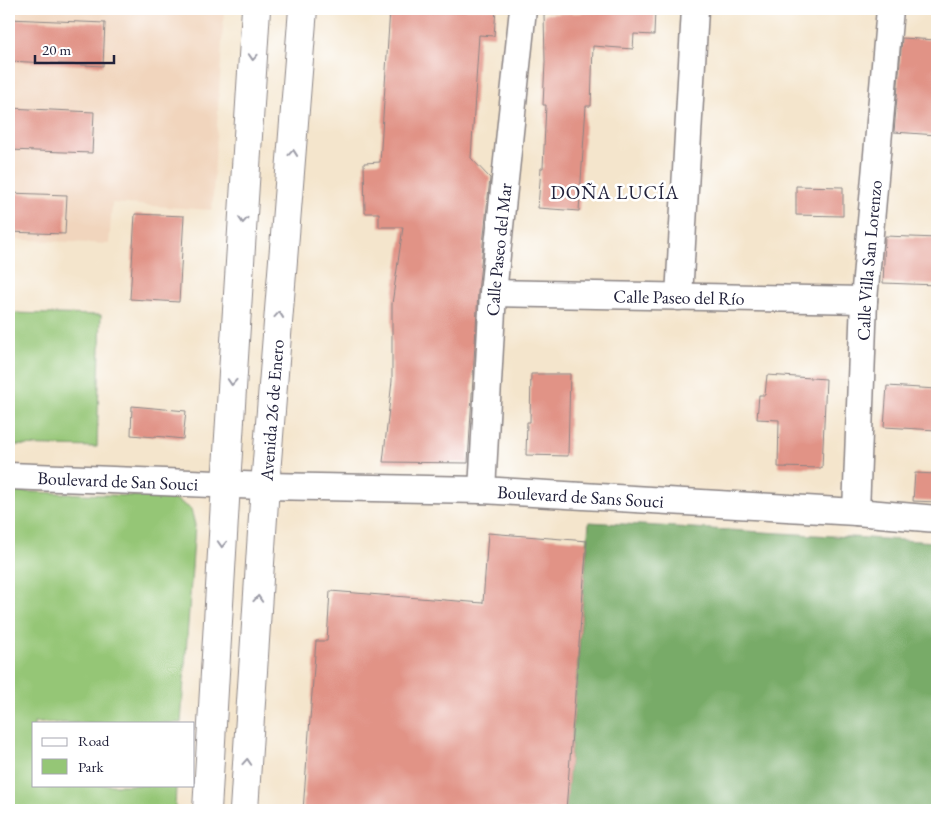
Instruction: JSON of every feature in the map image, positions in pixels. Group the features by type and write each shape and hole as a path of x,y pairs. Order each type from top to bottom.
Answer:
{"street":[{"path":"207,810 256,9"},
{"name":"Avenida 26 de Enero","path":"244,810 265,486 303,9"},
{"name":"Calle Paseo del Mar","path":"482,490 493,293 523,9"},
{"path":"679,297 695,9"},
{"name":"Calle Villa San Lorenzo","path":"856,512 864,300 890,9"},
{"name":"Calle Paseo del Río","path":"493,293 864,300"},
{"name":"Boulevard de San Souci","path":"9,476 226,484"},
{"name":"Boulevard de Sans Souci","path":"226,484 482,490 856,512 937,519"}],"shaded area":[{"path":"9,9 224,9 212,210 112,203 109,244 9,239"}],"green space":[{"path":"9,313 101,315 97,447 9,445"},
{"path":"9,491 158,497 177,500 191,509 195,525 181,722 32,722 32,786 176,786 175,810 9,810"},
{"path":"589,522 937,542 937,810 566,810"}],"building":[{"path":"390,9 496,9 494,36 479,35 471,158 490,178 478,292 468,463 383,462 392,381 392,304 403,227 379,227 379,213 365,213 364,163 380,162"},
{"path":"606,9 655,9 654,35 634,34 633,49 593,46 591,106 586,106 579,211 538,208 541,168 543,168 546,105 543,105 545,62 544,14 606,12"},
{"path":"9,19 105,23 103,66 9,61"},
{"path":"902,38 937,40 937,135 894,132"},
{"path":"9,108 94,112 92,153 9,150"},
{"path":"796,186 843,187 843,216 796,215"},
{"path":"9,193 67,195 65,234 9,232"},
{"path":"135,214 184,216 179,302 130,299"},
{"path":"885,236 937,238 937,285 883,283"},
{"path":"531,374 570,374 568,456 526,455 527,422 530,422"},
{"path":"767,375 826,379 822,468 778,467 779,420 757,419 759,395 765,395"},
{"path":"887,386 937,389 937,430 884,427"},
{"path":"132,406 186,411 183,439 131,435"},
{"path":"915,473 937,474 937,502 913,501"},
{"path":"488,533 587,541 566,810 303,810 316,641 327,641 330,591 483,603"}],"district":[{"name":"DOÑA LUCÍA","path":"615,192"}]}
